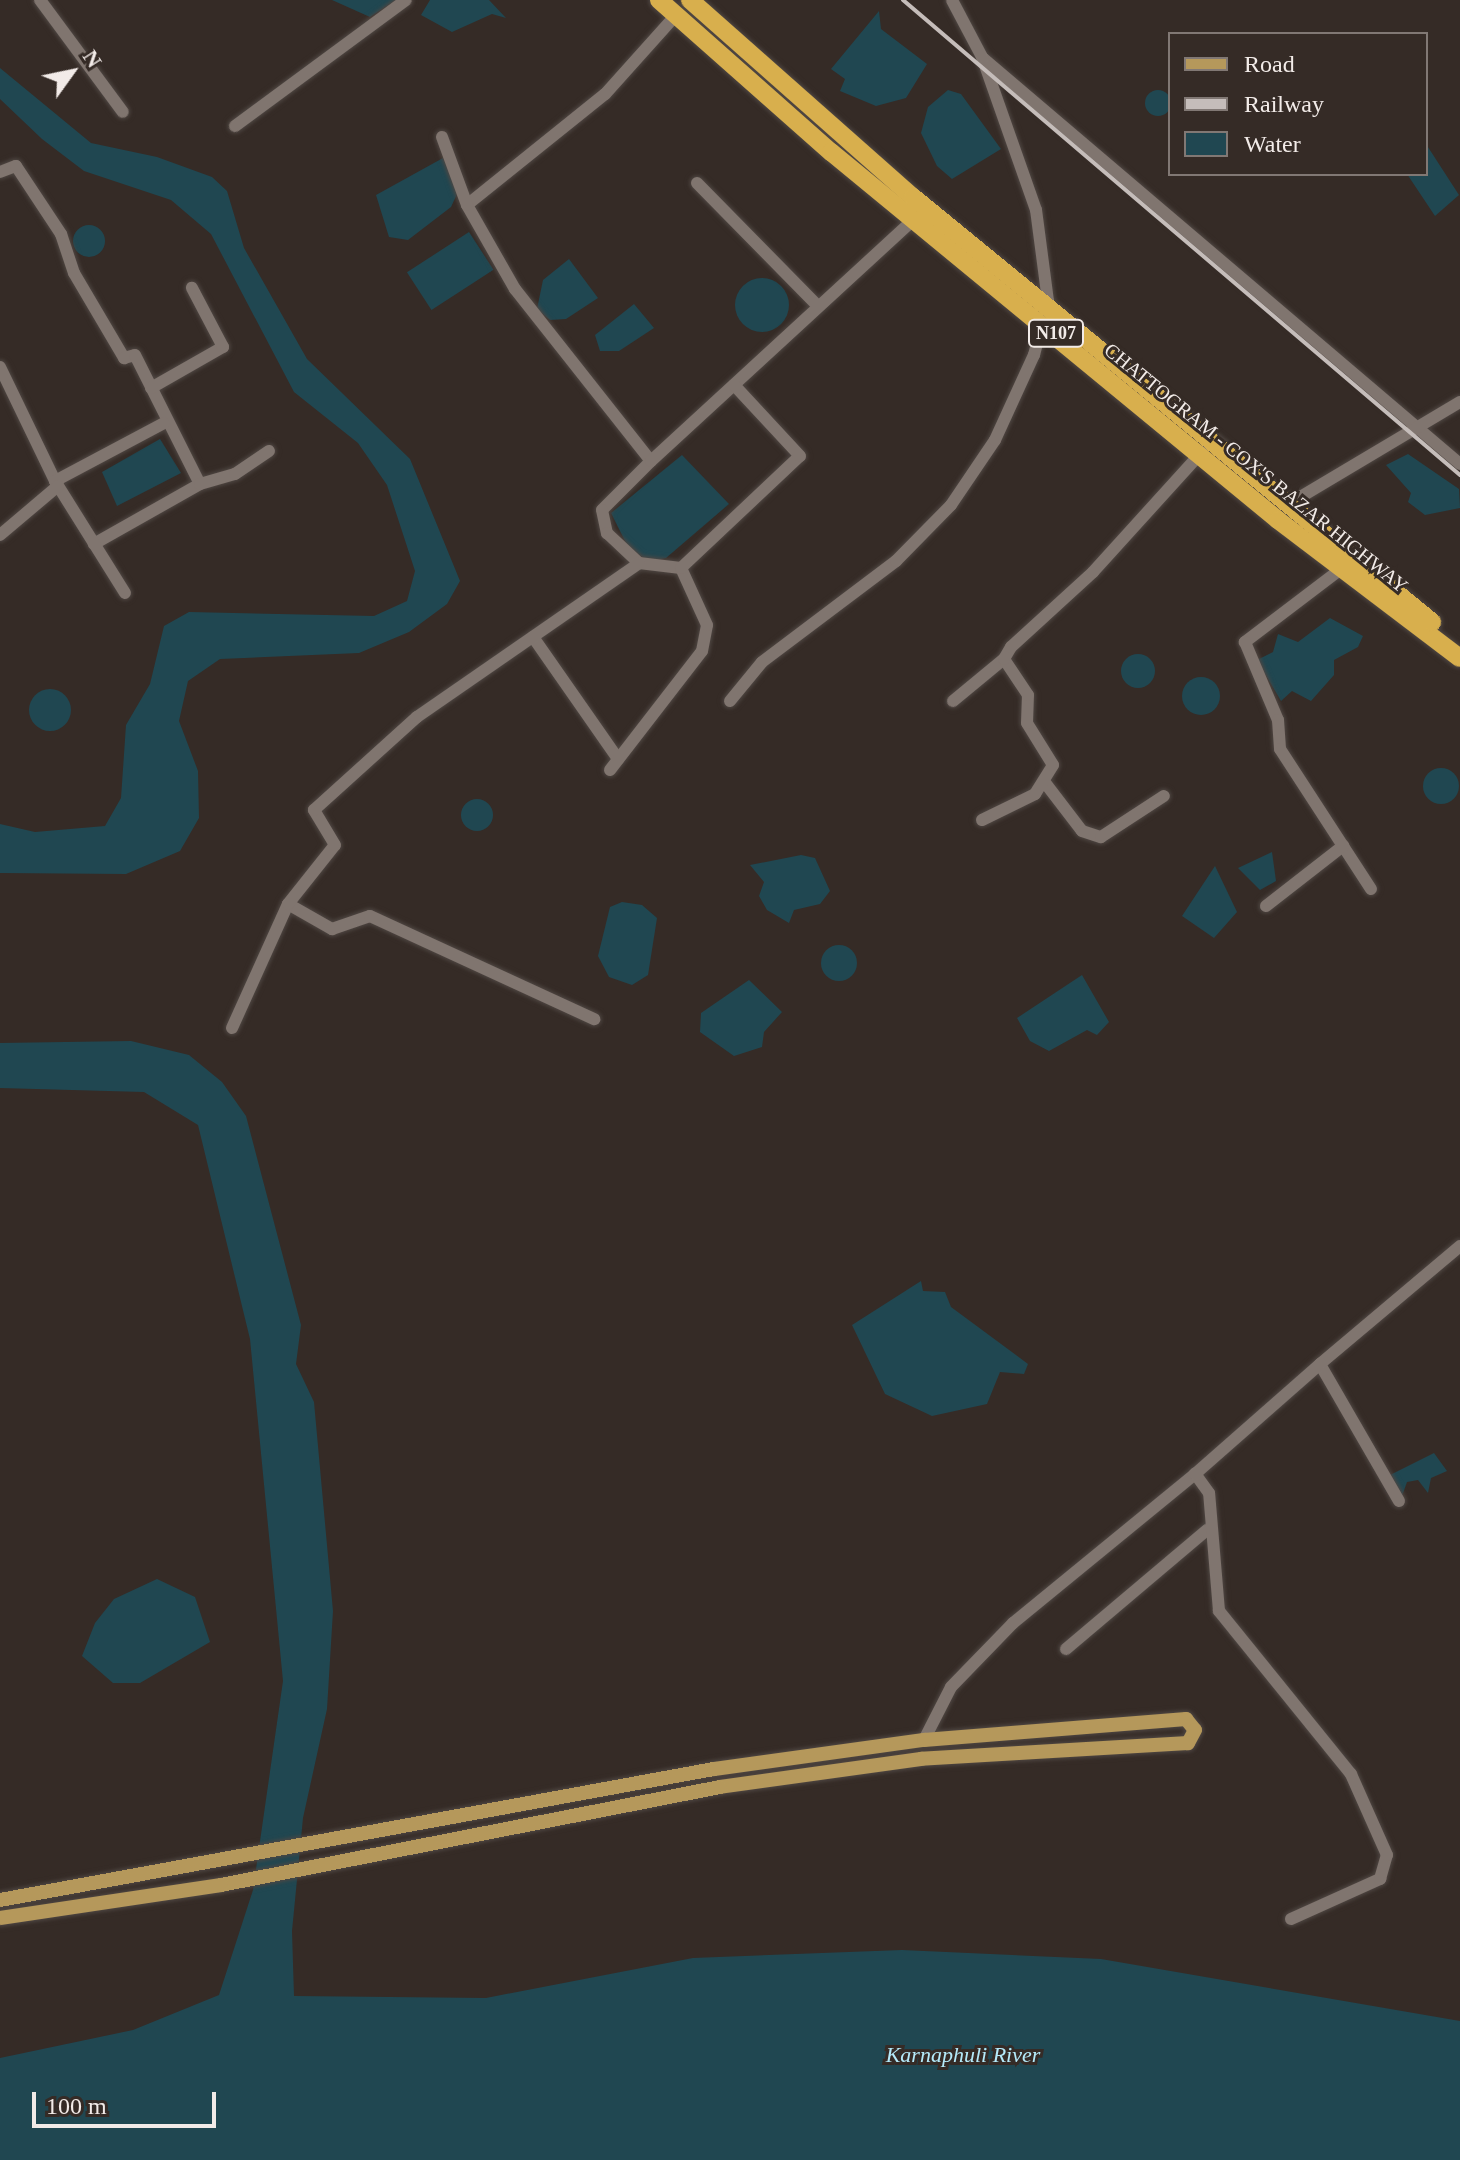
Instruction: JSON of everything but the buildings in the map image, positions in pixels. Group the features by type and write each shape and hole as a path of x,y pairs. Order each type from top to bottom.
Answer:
{"highway":[{"name":"CHATTOGRAM - COX'S BAZAR HIGHWAY","path":"659,0 915,218 1043,322 1287,505 1460,644"},
{"name":"CHATTOGRAM - COX'S BAZAR HIGHWAY","path":"690,0 840,136 1048,301 1341,569 1460,658"}],"main road":[{"path":"0,1900 215,1865 714,1769 924,1740 1186,1719 1195,1730 1188,1743 921,1759 720,1787 339,1859 221,1885 0,1918"}],"street":[{"path":"40,0 123,112"},
{"path":"235,126 406,0"},
{"path":"730,701 762,662 896,561 951,505 1013,404 1043,322 1048,301 1036,210 982,57 952,0"},
{"path":"467,205 605,94 676,15"},
{"path":"982,57 1460,464"},
{"path":"442,137 467,205 531,312 651,461"},
{"path":"0,172 16,166 61,234 74,273 124,358 135,355 164,423 200,484"},
{"path":"697,183 816,304"},
{"path":"681,568 639,563 607,533 602,510 816,304 915,218"},
{"path":"151,388 223,347 192,288"},
{"path":"0,367 56,484 125,593"},
{"path":"681,568 800,456 734,385"},
{"path":"1287,505 1460,402"},
{"path":"0,535 56,484 164,423"},
{"path":"953,701 1004,659 1206,447"},
{"path":"94,544 200,484 235,474 269,451"},
{"path":"232,1028 288,904 335,845 314,810 417,717 639,563"},
{"path":"533,637 614,765 693,668 706,639 707,625 681,568"},
{"path":"1341,569 1245,642 1278,720 1280,749 1371,889"},
{"path":"982,820 1046,784 1053,765 1027,723 1028,695 1004,659"},
{"path":"1046,784 1082,831 1101,837 1164,796"},
{"path":"1266,906 1343,846"},
{"path":"288,904 332,929 370,916 594,1019"},
{"path":"924,1740 951,1687 1013,1623 1195,1474 1460,1246"},
{"path":"1320,1364 1399,1501"},
{"path":"1195,1474 1209,1493 1207,1530 1219,1611 1351,1774 1387,1855 1380,1879 1291,1919"},
{"path":"1066,1649 1207,1530"}],"water":[{"path":"332,0 396,0 370,17"},
{"path":"430,0 489,0 506,18 492,14 452,32 421,15"},
{"path":"879,11 881,29 927,64 906,98 876,106 840,91 845,79 831,69"},
{"path":"0,68 91,143 157,157 212,177 227,191 244,248 307,359 410,459 460,581 447,604 409,632 359,653 220,659 188,681 179,721 198,771 199,818 180,851 126,874 0,873 0,824 35,832 105,826 121,798 126,725 150,684 164,626 189,612 374,616 407,601 415,571 387,485 358,443 294,392 211,234 171,200 84,171 42,139 0,99"},
{"path":"948,90 961,94 1001,149 952,179 937,166 921,133 928,107"},
{"path":"1158,90 1167,94 1167,112 1158,116 1149,112 1145,103 1149,94"},
{"path":"1428,147 1459,195 1435,216 1408,176 1428,176"},
{"path":"443,158 458,192 451,207 408,240 389,237 376,195"},
{"path":"89,225 100,230 105,241 100,252 89,257 78,252 73,241 78,230"},
{"path":"469,232 494,270 431,310 407,272"},
{"path":"569,259 598,298 566,319 550,320 537,309 543,280"},
{"path":"762,278 781,286 789,305 781,324 762,332 743,324 735,305 743,286"},
{"path":"634,304 654,328 619,351 600,351 595,335"},
{"path":"160,439 181,473 117,506 102,472"},
{"path":"1408,454 1459,489 1460,508 1425,515 1408,502 1411,493 1386,465"},
{"path":"682,455 729,504 666,558 648,562 627,545 611,513"},
{"path":"1330,618 1363,636 1358,647 1334,660 1334,675 1311,701 1292,691 1281,701 1257,660 1273,652 1278,634 1298,642"},
{"path":"1138,654 1150,659 1155,671 1150,683 1138,688 1126,683 1121,671 1126,659"},
{"path":"1201,677 1214,683 1220,696 1214,709 1201,715 1188,709 1182,696 1188,683"},
{"path":"50,689 65,695 71,710 65,725 50,731 35,725 29,710 35,695"},
{"path":"1441,768 1453,774 1459,786 1453,798 1441,804 1429,798 1423,786 1429,774"},
{"path":"477,799 488,804 493,815 488,826 477,831 466,826 461,815 466,804"},
{"path":"1272,852 1276,881 1260,890 1238,868"},
{"path":"801,855 815,858 830,891 820,904 794,910 789,923 767,910 759,896 764,882 750,865"},
{"path":"1215,866 1237,912 1214,938 1182,916"},
{"path":"622,902 642,905 657,918 648,975 632,985 609,977 598,956 610,907"},
{"path":"839,945 852,950 857,963 852,976 839,981 826,976 821,963 826,950"},
{"path":"1082,975 1109,1022 1097,1035 1087,1030 1049,1051 1030,1041 1017,1018"},
{"path":"749,980 782,1012 764,1032 762,1047 734,1056 700,1032 701,1013"},
{"name":"Karnaphuli River","path":"131,1041 189,1055 222,1082 246,1116 301,1325 296,1364 314,1402 333,1611 327,1709 303,1818 292,1931 294,1996 486,1998 693,1958 902,1950 1101,1959 1460,2021 1460,2160 0,2160 0,2058 133,2030 219,1995 253,1890 283,1681 250,1339 198,1125 144,1092 0,1088 0,1043"},
{"path":"921,1281 923,1291 945,1292 951,1307 1028,1364 1024,1374 1000,1372 987,1404 932,1416 885,1394 852,1325"},
{"path":"1434,1453 1447,1471 1431,1478 1428,1493 1418,1480 1407,1482 1401,1499 1390,1475"},
{"path":"157,1579 195,1597 210,1642 140,1683 113,1683 82,1656 95,1623 114,1599"}],"railway":[{"path":"903,0 1460,475"}]}
